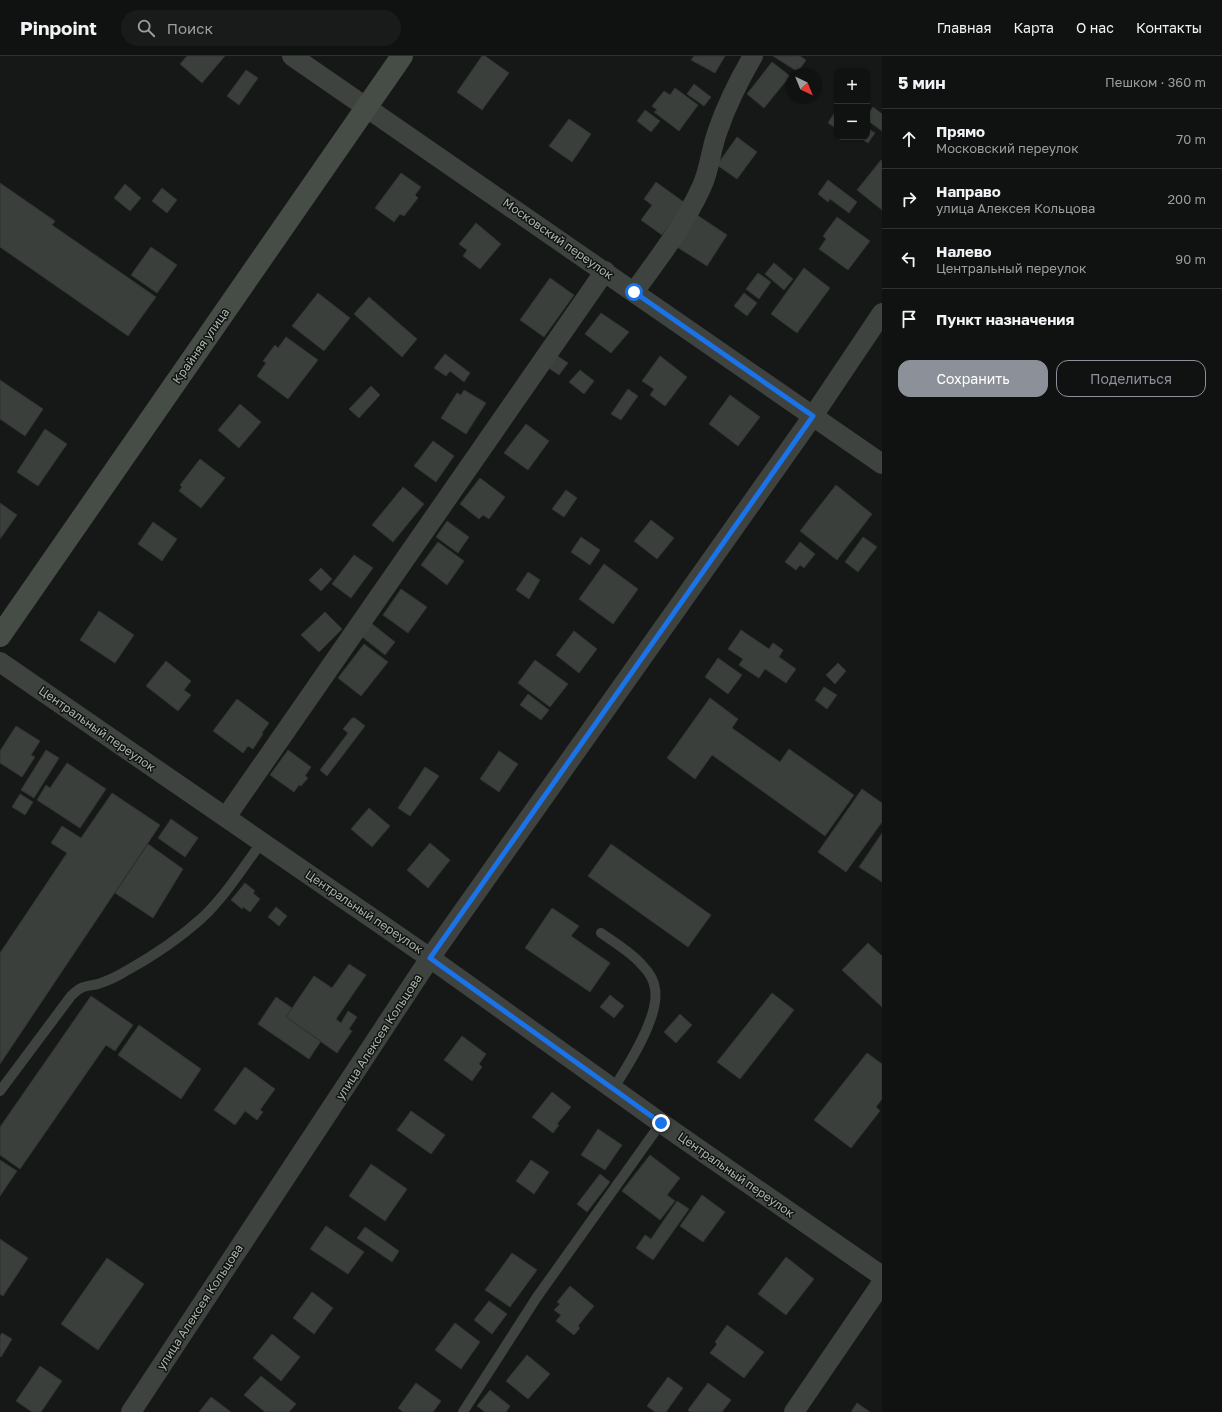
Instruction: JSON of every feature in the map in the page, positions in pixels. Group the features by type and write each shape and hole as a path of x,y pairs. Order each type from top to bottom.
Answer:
{"main road":[{"name":"Крайняя улица","path":"0,636 402,56"}],"street":[{"name":"Московский переулок","path":"292,56 882,464"},
{"path":"634,292 669,243 694,203 703,185 720,124 741,77 754,56"},
{"path":"226,817 605,271"},
{"name":"улица Алексея Кольцова","path":"131,1412 430,958 813,416 882,313"},
{"name":"Центральный переулок","path":"0,662 430,958 661,1123 882,1276"},
{"path":"794,1412 882,1284"}],"lane":[{"path":"0,1091 71,996 78,989 88,985 98,984 125,972 170,944 191,928 218,901 262,842"},
{"path":"601,933 642,965 652,980 656,1000 651,1017 631,1061 614,1089"},
{"path":"463,1412 536,1297 661,1123"}],"building":[{"path":"187,56 225,56 202,83 180,64"},
{"path":"482,56 485,56 509,73 482,110 457,92"},
{"path":"694,56 725,56 715,73 691,60"},
{"path":"773,56 800,56 806,60 801,68 792,68"},
{"path":"772,62 786,73 786,81 764,108 747,94"},
{"path":"246,70 258,78 239,105 227,96"},
{"path":"694,84 711,97 704,106 687,94"},
{"path":"675,88 698,105 679,131 654,112 657,110 652,106 664,91 670,95"},
{"path":"873,107 882,114 882,131 870,122 870,112"},
{"path":"645,110 660,121 651,132 637,121"},
{"path":"834,114 834,127 828,123"},
{"path":"569,119 591,134 572,162 549,146"},
{"path":"870,130 875,133 868,143 864,140 870,140"},
{"path":"737,137 757,152 737,179 717,165"},
{"path":"881,160 882,161 882,210 857,190"},
{"path":"401,173 421,187 415,195 418,198 404,216 400,214 394,222 375,208"},
{"path":"828,180 857,202 849,213 830,199 828,202 818,194"},
{"path":"656,182 685,203 662,235 641,220 652,205 644,199"},
{"path":"0,183 55,221 52,225 156,297 128,336 0,247"},
{"path":"125,184 141,198 130,211 114,198"},
{"path":"162,188 177,200 167,213 152,201"},
{"path":"697,215 727,235 707,266 677,247"},
{"path":"837,217 870,241 848,270 819,249 826,239 823,236"},
{"path":"476,223 501,244 480,269 463,256 467,250 459,244"},
{"path":"151,247 177,265 157,293 131,275"},
{"path":"774,263 793,279 784,290 765,274"},
{"path":"804,268 830,288 797,333 771,314"},
{"path":"758,273 771,282 759,299 746,289"},
{"path":"550,278 574,295 544,337 520,320"},
{"path":"318,293 350,318 324,351 292,326"},
{"path":"744,293 757,303 747,316 734,306"},
{"path":"369,297 417,339 402,357 354,314"},
{"path":"601,313 629,332 611,353 585,334"},
{"path":"286,337 318,360 288,399 257,376 266,363 263,361 275,345 278,348"},
{"path":"445,354 470,373 464,382 450,371 446,376 434,368"},
{"path":"556,355 568,363 559,375 547,367"},
{"path":"660,356 687,377 665,406 650,395 654,389 642,381"},
{"path":"580,370 594,381 584,394 569,382"},
{"path":"0,380 43,409 25,436 0,419"},
{"path":"371,386 380,395 359,418 349,409"},
{"path":"628,389 638,396 621,420 611,414"},
{"path":"464,390 486,403 466,434 441,418 457,393 461,395"},
{"path":"730,395 760,417 738,446 709,424"},
{"path":"240,404 261,422 239,448 218,430"},
{"path":"526,424 549,441 528,470 504,453"},
{"path":"45,429 67,444 38,486 17,472"},
{"path":"433,441 454,456 436,482 414,466"},
{"path":"200,459 225,478 201,508 179,491 182,487 180,485"},
{"path":"480,478 505,497 489,519 483,515 479,519 460,504"},
{"path":"836,485 872,514 837,560 800,531"},
{"path":"403,487 424,504 393,542 372,525"},
{"path":"566,490 577,498 564,517 552,509"},
{"path":"0,503 17,515 0,539"},
{"path":"651,520 674,538 657,559 634,541"},
{"path":"447,521 469,537 458,553 436,537"},
{"path":"153,522 177,539 162,561 138,544"},
{"path":"581,537 600,550 590,565 571,552"},
{"path":"863,537 877,547 858,572 845,562"},
{"path":"438,542 464,561 447,585 421,565"},
{"path":"800,542 815,554 804,568 800,565 796,570 785,562"},
{"path":"354,555 373,568 351,598 332,584"},
{"path":"604,564 638,589 613,624 579,599"},
{"path":"321,568 332,579 321,591 309,580"},
{"path":"528,572 540,580 529,599 516,590"},
{"path":"401,589 427,607 408,633 383,615"},
{"path":"99,611 134,635 115,663 80,640"},
{"path":"325,612 342,629 319,652 301,635"},
{"path":"371,623 395,642 385,655 361,636"},
{"path":"741,630 769,649 773,643 783,650 779,657 796,669 786,683 765,669 759,678 739,665 743,659 728,649"},
{"path":"574,631 597,649 579,673 556,655"},
{"path":"364,644 388,662 361,696 338,678"},
{"path":"718,658 742,675 728,694 705,677"},
{"path":"535,660 568,684 550,707 518,683"},
{"path":"166,661 191,681 184,690 191,695 178,711 146,686"},
{"path":"838,663 846,671 835,684 826,675"},
{"path":"824,687 837,695 827,709 815,700"},
{"path":"528,694 549,710 541,720 520,705"},
{"path":"710,698 738,719 732,728 780,762 789,749 854,795 825,836 712,755 695,779 667,758"},
{"path":"237,699 269,723 253,749 248,746 243,753 213,731"},
{"path":"352,718 355,718 365,726 327,776 320,770 348,733 343,729"},
{"path":"16,726 40,741 31,755 35,757 22,777 0,763 0,751"},
{"path":"46,750 59,758 34,798 21,790"},
{"path":"288,750 311,767 305,776 308,778 301,786 299,785 294,792 270,775"},
{"path":"499,751 518,764 499,792 480,779"},
{"path":"67,763 106,789 80,828 37,800 46,785 50,788"},
{"path":"425,767 439,776 410,816 398,808"},
{"path":"862,789 882,803 882,822 846,872 818,852"},
{"path":"112,793 160,825 0,1064 0,953 67,853 51,843 62,826 81,838"},
{"path":"20,794 33,802 25,815 12,807"},
{"path":"369,808 390,826 372,847 351,829"},
{"path":"171,819 198,838 185,857 158,838"},
{"path":"882,833 882,882 859,867"},
{"path":"430,843 450,860 428,888 407,870"},
{"path":"148,844 183,869 153,918 115,893"},
{"path":"611,844 711,915 688,947 588,876"},
{"path":"245,883 255,891 253,893 260,899 250,912 243,907 242,909 231,900"},
{"path":"276,907 287,916 279,926 268,917"},
{"path":"552,908 579,926 571,936 610,963 590,992 525,948"},
{"path":"868,943 882,956 882,1007 842,970"},
{"path":"349,964 366,975 336,1019 341,1023 348,1011 357,1017 349,1029 352,1031 337,1053 286,1017 314,976 332,988"},
{"path":"772,993 794,1010 740,1079 717,1062"},
{"path":"610,995 624,1006 614,1018 600,1007"},
{"path":"91,996 133,1025 115,1051 106,1045 20,1169 0,1155 0,1127"},
{"path":"276,997 292,1008 286,1017 321,1041 309,1059 258,1024"},
{"path":"680,1014 692,1025 676,1043 664,1032"},
{"path":"139,1025 201,1069 181,1099 118,1055"},
{"path":"462,1036 486,1054 479,1064 482,1067 472,1081 444,1060"},
{"path":"867,1053 882,1064 882,1099 876,1107 880,1111 851,1148 814,1120"},
{"path":"245,1067 275,1089 260,1110 263,1112 257,1120 245,1111 235,1125 214,1110"},
{"path":"552,1092 571,1107 557,1124 559,1125 553,1133 532,1117"},
{"path":"411,1111 445,1135 431,1154 397,1130"},
{"path":"598,1129 622,1145 605,1170 581,1155"},
{"path":"650,1155 680,1178 667,1195 675,1201 660,1220 622,1191"},
{"path":"0,1160 17,1171 0,1196"},
{"path":"531,1160 549,1172 534,1194 516,1181"},
{"path":"371,1164 407,1189 385,1221 349,1196"},
{"path":"600,1174 610,1182 587,1212 577,1204"},
{"path":"702,1195 725,1212 703,1242 680,1226"},
{"path":"677,1201 689,1209 653,1260 636,1248 645,1235 651,1239"},
{"path":"326,1226 364,1252 348,1274 310,1249"},
{"path":"365,1227 399,1251 392,1262 357,1238"},
{"path":"0,1239 28,1258 3,1296 0,1294"},
{"path":"512,1253 537,1270 510,1307 485,1290"},
{"path":"786,1257 814,1279 786,1315 758,1294"},
{"path":"107,1258 144,1284 98,1350 61,1324"},
{"path":"570,1286 594,1306 578,1326 580,1328 574,1335 556,1321 561,1315 554,1310 560,1304 557,1302"},
{"path":"312,1292 333,1308 314,1334 293,1318"},
{"path":"489,1301 507,1314 492,1334 474,1320"},
{"path":"455,1323 480,1342 461,1369 435,1350"},
{"path":"727,1325 764,1352 744,1378 710,1353 717,1344 715,1342"},
{"path":"2,1333 12,1339 1,1357 0,1336"},
{"path":"272,1334 300,1357 281,1381 253,1358"},
{"path":"527,1355 550,1374 528,1399 506,1381"},
{"path":"40,1366 62,1381 41,1412 32,1412 16,1401"},
{"path":"261,1376 296,1404 289,1412 265,1412 244,1395"},
{"path":"668,1377 683,1388 666,1412 655,1412 647,1406"},
{"path":"416,1383 441,1401 433,1412 403,1412 398,1408"},
{"path":"708,1383 731,1400 722,1412 690,1412 688,1410"},
{"path":"490,1390 510,1406 506,1412 485,1412 477,1406"},
{"path":"211,1397 231,1412 199,1412"},
{"path":"857,1403 870,1412 851,1412"}],"route":[{"path":"634,292 813,416 430,958 661,1123"}]}
